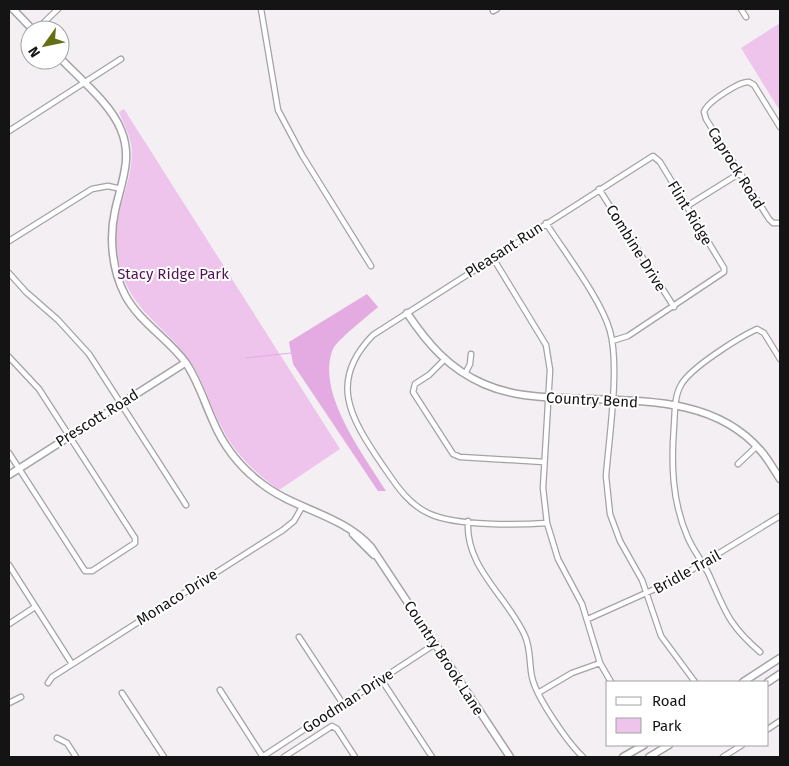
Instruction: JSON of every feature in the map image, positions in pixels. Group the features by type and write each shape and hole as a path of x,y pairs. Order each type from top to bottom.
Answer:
{"street":[{"path":"13,9 25,20"},
{"path":"46,20 58,9"},
{"path":"261,9 278,110 302,155 371,266"},
{"path":"741,9 746,17"},
{"path":"9,129 84,84 121,59"},
{"name":"Country Brook Lane","path":"70,69 112,114 121,130 127,156 114,213 112,237 114,261 121,284 139,315 186,362 220,435 232,455 262,484 302,506 331,517 347,528 379,559 510,757"},
{"name":"Caprock Road","path":"780,127 754,85 748,81 709,104 705,110 706,118 740,173 774,223 780,223"},
{"name":"Pleasant Run","path":"468,522 436,517 410,501 396,486 365,439 351,412 347,396 348,378 359,349 373,335 653,156"},
{"name":"Flint Ridge","path":"653,156 660,162 724,268 724,272 674,306"},
{"path":"687,206 740,173"},
{"path":"9,241 92,189 108,186 121,189"},
{"name":"Combine Drive","path":"599,189 674,306"},
{"path":"546,223 603,313 612,341 612,401 606,476 610,514 620,541 648,594 660,636 694,681"},
{"path":"493,258 546,345 550,370 543,488 547,523 558,558 588,618 600,663 610,681"},
{"path":"9,273 16,284 58,320 79,342 121,403 186,505"},
{"path":"612,341 628,336 674,306"},
{"name":"Country Bend","path":"407,313 425,340 444,359 465,374 495,389 523,396 676,405 708,413 723,420 757,446 780,479"},
{"path":"760,652 744,638 727,617 703,564 687,536 674,490 672,469 676,405 680,386 692,371 759,329 764,333 780,359"},
{"path":"465,374 470,364 471,354"},
{"path":"9,357 39,390 136,540 133,546 92,571 87,571 9,453"},
{"path":"444,359 429,375 415,384 413,389 415,398 453,454 460,457 544,462"},
{"name":"Prescott Road","path":"9,475 186,362"},
{"path":"738,464 757,446"},
{"name":"Monaco Drive","path":"48,683 52,677 283,530 294,521 302,506"},
{"name":"Bridle Trail","path":"588,618 648,594 703,564 780,516"},
{"path":"547,523 468,522 470,545 478,564 526,637 532,676 538,693 574,749 583,757"},
{"path":"9,565 72,664"},
{"path":"9,624 36,607"},
{"path":"299,637 343,704"},
{"name":"Goodman Drive","path":"262,757 435,644"},
{"path":"745,681 780,658"},
{"path":"538,693 572,673 600,663"},
{"path":"769,681 780,674"},
{"path":"381,679 432,757"},
{"path":"220,690 262,757"},
{"path":"122,693 164,757"},
{"path":"9,703 21,696"},
{"path":"769,728 780,721"},
{"path":"284,757 327,727 332,726 337,729 355,757"},
{"path":"57,738 67,743 76,757"},
{"path":"624,757 642,746"},
{"path":"723,757 740,746"},
{"path":"649,757 659,747"}],"green space":[{"path":"780,23 780,111 741,48"},
{"name":"Stacy Ridge Park","path":"124,109 340,449 279,490 262,477 232,445 217,419 194,367 182,350 136,301 127,286 120,268 116,245 118,219 128,182 132,157 130,140 119,112"}],"shaded area":[{"path":"367,294 378,307 336,345 333,349 329,366 336,403 344,423 386,491 378,491 293,364 289,342"}],"waterway":[{"path":"246,358 291,353"}]}
